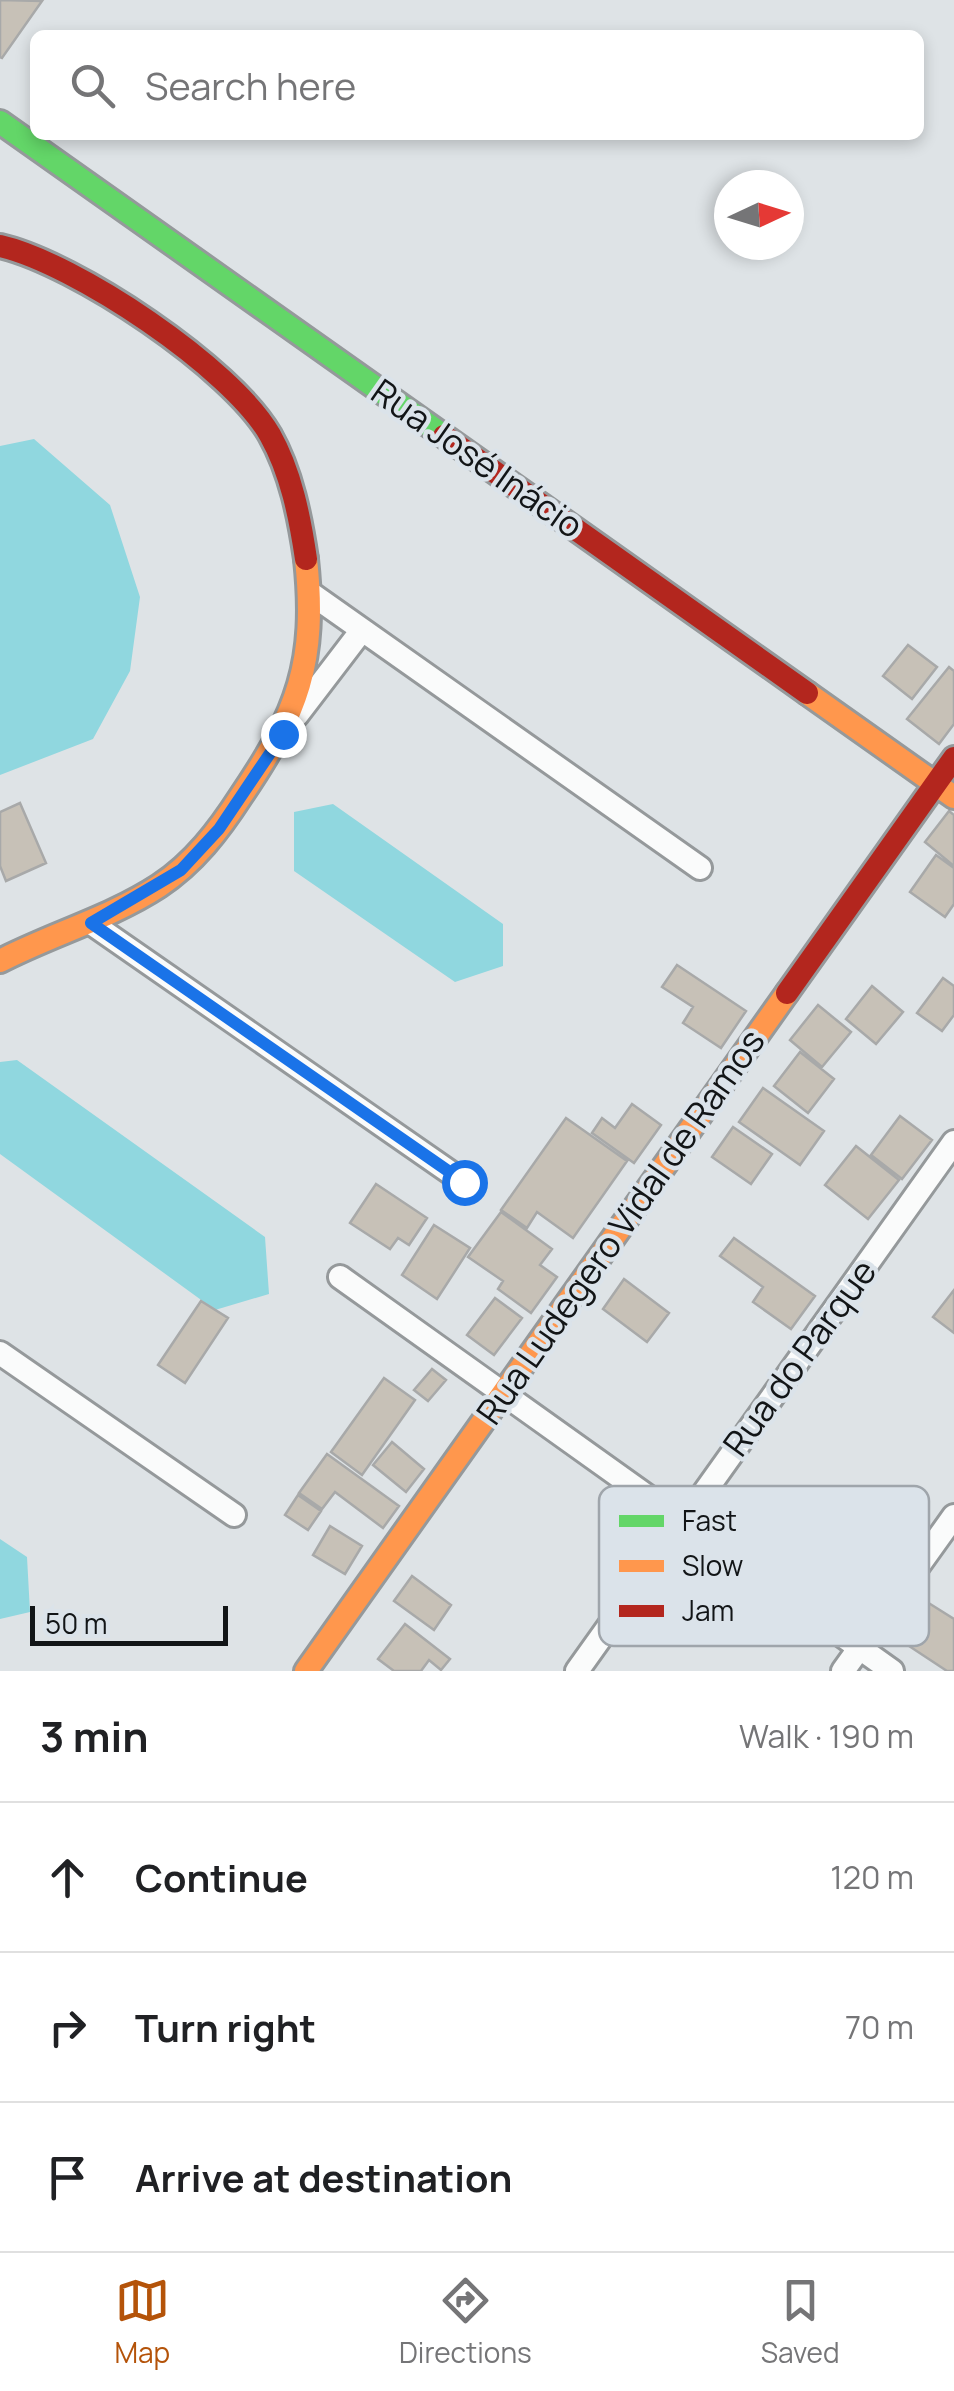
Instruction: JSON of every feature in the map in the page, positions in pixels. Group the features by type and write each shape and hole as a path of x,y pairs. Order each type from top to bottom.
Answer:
{"street":[{"name":"Rua José Inácio","path":"0,122 945,790"},
{"path":"0,246 39,252 82,275 236,391 266,428 287,474 303,531 310,593 300,684 283,734"},
{"path":"310,593 700,868"},
{"path":"0,960 30,944 91,923 181,870 219,829 283,734 362,630"},
{"name":"Rua Ludegero Vidal de Ramos","path":"306,1671 945,790 954,758"},
{"path":"91,923 464,1182"},
{"name":"Rua do Parque","path":"707,1486 954,1142"},
{"path":"340,1277 627,1486"},
{"path":"0,1353 234,1515"},
{"path":"929,1551 954,1516"},
{"name":"Rua do Parque","path":"576,1671 599,1638"},
{"path":"856,1646 892,1671"},
{"path":"843,1671 859,1648"}],"water":[{"path":"34,439 110,505 140,597 130,671 93,739 0,775 0,446"},
{"path":"333,804 503,924 503,966 455,982 294,871 294,812"},
{"path":"17,1060 265,1237 269,1294 215,1310 0,1154 0,1062"},
{"path":"0,1539 27,1557 30,1612 0,1619"}],"building":[{"path":"0,0 42,1 2,58 0,57"},
{"path":"908,645 937,667 912,699 883,676"},
{"path":"949,667 954,671 954,724 939,744 907,719"},
{"path":"20,803 46,863 6,881 0,866 0,812"},
{"path":"949,811 954,815 954,866 925,842"},
{"path":"936,855 954,868 954,904 945,917 910,892"},
{"path":"677,965 746,1011 721,1048 683,1023 693,1007 662,987"},
{"path":"943,978 954,986 954,1015 942,1031 917,1013"},
{"path":"872,986 903,1012 876,1044 846,1019"},
{"path":"818,1005 851,1032 822,1067 790,1040"},
{"path":"800,1052 834,1079 808,1113 774,1086"},
{"path":"763,1088 824,1131 800,1165 739,1122"},
{"path":"632,1104 661,1125 634,1163 592,1133 602,1118 615,1128"},
{"path":"900,1116 932,1140 902,1179 871,1155"},
{"path":"566,1118 627,1161 573,1238 537,1212 527,1228 501,1210"},
{"path":"733,1127 772,1154 751,1184 712,1157"},
{"path":"856,1146 899,1180 868,1219 825,1185"},
{"path":"376,1184 427,1218 409,1245 398,1238 390,1249 350,1223"},
{"path":"501,1212 552,1249 540,1265 557,1277 531,1313 498,1289 503,1281 468,1257"},
{"path":"434,1225 470,1248 437,1299 402,1275"},
{"path":"734,1238 815,1296 791,1329 753,1302 763,1287 720,1256"},
{"path":"624,1279 669,1313 647,1342 603,1309"},
{"path":"954,1290 954,1333 933,1317"},
{"path":"495,1298 522,1318 494,1355 467,1335"},
{"path":"201,1301 228,1318 185,1383 158,1365"},
{"path":"432,1369 446,1380 428,1401 414,1390"},
{"path":"384,1378 415,1400 362,1475 331,1452"},
{"path":"392,1442 424,1469 406,1492 373,1465"},
{"path":"327,1454 399,1506 383,1528 335,1492 322,1509 299,1493"},
{"path":"298,1495 321,1511 308,1530 285,1515"},
{"path":"330,1526 362,1546 345,1574 313,1555"},
{"path":"412,1576 451,1605 434,1630 394,1601"},
{"path":"929,1603 954,1619 954,1671 947,1671 909,1646 929,1646"},
{"path":"405,1624 450,1659 441,1670 429,1660 421,1671 394,1671 378,1659"}],"traffic: fast":[{"path":"0,122 444,436"}],"traffic: slow":[{"path":"0,961 101,917 159,886 215,833 277,738 299,685 308,628 306,559"},
{"path":"807,693 954,797"},
{"path":"306,1671 787,993"}],"traffic: jam":[{"path":"0,246 68,273 149,322 188,350 251,408 284,464 306,559"},
{"path":"444,436 807,693"},
{"path":"787,993 954,758"}],"route":[{"path":"283,734 219,829 181,870 91,923 464,1182"}]}
